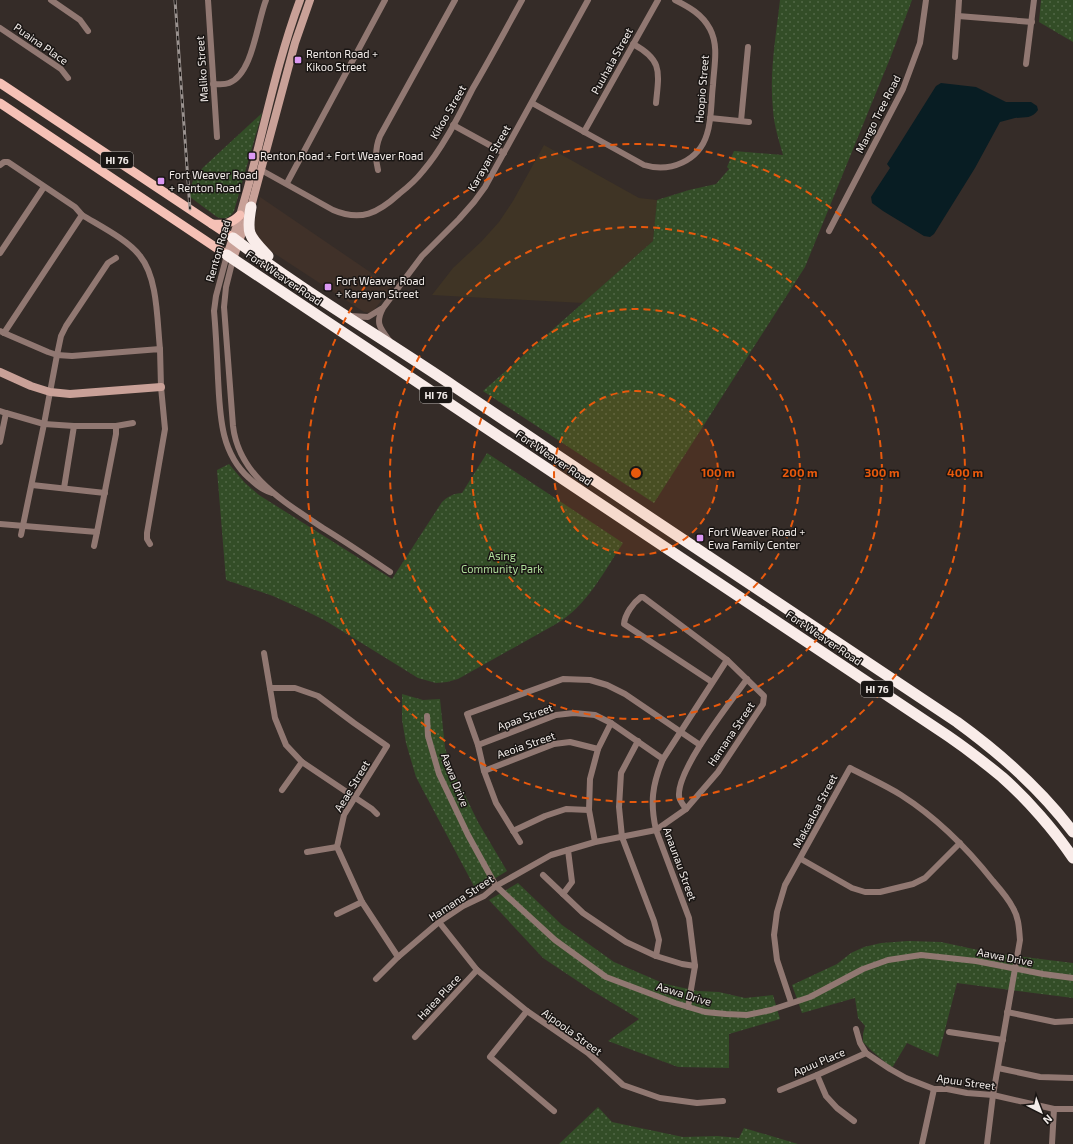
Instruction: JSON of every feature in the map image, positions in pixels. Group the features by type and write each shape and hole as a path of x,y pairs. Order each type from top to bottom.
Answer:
{"highway":[{"path":"251,207 248,224 249,234 256,245 269,258 274,267"},
{"name":"Fort Weaver Road","path":"236,240 274,267 957,722 988,745 1015,768 1046,799 1073,832"},
{"path":"232,256 249,255 264,264 274,267"},
{"name":"Fort Weaver Road","path":"232,256 639,531 942,732 977,757 1003,778 1035,811 1073,858"}],"main road":[{"name":"Fort Weaver Road","path":"0,83 236,240"},
{"name":"Fort Weaver Road","path":"0,102 232,256"},
{"path":"210,223 224,225 229,224 240,215"}],"street":[{"path":"51,0 80,20 88,31"},
{"name":"Maliko Street","path":"208,0 217,137"},
{"path":"214,84 230,83 245,69 250,59 266,0"},
{"name":"Renton Road","path":"300,0 286,41 240,215 226,287 224,301 234,431 238,447 246,462 255,475 273,494 390,572"},
{"name":"Renton Road","path":"236,240 251,207 295,43 310,0"},
{"path":"287,184 385,0"},
{"path":"378,170 376,151 380,136 455,0"},
{"name":"Kikoo Street","path":"261,170 339,212 356,215 373,213 388,204 419,176 429,164 453,125 522,0"},
{"name":"Karayan Street","path":"395,347 380,327 379,316 383,308 422,256 459,219 474,202 490,179 588,0"},
{"name":"Puuhala Street","path":"584,132 658,0"},
{"name":"Hoopio Street","path":"532,103 644,165 655,168 667,168 683,162 697,152 706,138 710,118 716,50 714,39 706,23 698,14 675,0"},
{"name":"Mango Tree Road","path":"830,231 903,89 920,43 926,0"},
{"path":"955,57 959,0"},
{"path":"1026,64 1034,0"},
{"path":"958,16 1032,22"},
{"name":"Puaina Place","path":"0,28 61,69 68,78"},
{"path":"633,44 649,54 656,64 659,76 656,103"},
{"path":"741,121 748,48"},
{"path":"266,117 275,119"},
{"path":"710,118 749,122"},
{"path":"453,125 504,153"},
{"path":"0,165 4,162 8,162 75,207 82,215 130,246 140,256 148,268 153,281 160,349 161,387 165,429 147,533 147,539 150,544"},
{"path":"0,253 44,187"},
{"path":"82,215 2,332 57,355 72,356 160,349"},
{"name":"Renton Road","path":"232,256 215,301 214,311 222,429 230,452 244,474 264,491 273,494"},
{"path":"21,535 61,336 66,326 108,263 116,258"},
{"name":"Karayan Street","path":"345,314 364,318 383,308"},
{"path":"0,372 31,386 50,392 70,394 161,387"},
{"path":"0,442 3,412 44,424 116,426 133,423"},
{"path":"64,488 74,426"},
{"path":"94,546 116,434 116,426"},
{"path":"32,485 105,493"},
{"path":"0,524 97,532"},
{"name":"Hamana Street","path":"376,979 398,957 439,922 463,906 484,896 496,886 550,856 595,842 656,830 686,810 718,772 763,704 764,696 727,660 643,597 637,600 628,612 624,624 712,682"},
{"path":"264,653 275,718 286,745 302,762 372,809 377,814"},
{"name":"Anaunau Street","path":"688,1007 695,966 689,918 656,830 653,818 652,803 656,777 662,759 727,660"},
{"path":"520,842 496,803 484,771 478,745 467,714 546,684 563,679 577,678 608,685 625,694 700,745"},
{"path":"686,810 679,797 680,784 685,770 700,745 747,679"},
{"name":"Aeae Street","path":"270,688 295,688 318,696 387,746 344,816 337,847"},
{"name":"Apaa Street","path":"478,745 556,715 595,715 611,723 662,759"},
{"name":"Aawa Drive","path":"427,716 428,736 439,774 468,835 496,886 556,940 606,976 655,996 705,1012 747,1014 771,1010 791,1002 810,997 863,969 888,960 921,955 976,961 1073,978"},
{"path":"595,842 589,810 590,779 598,749 611,723"},
{"path":"638,741 621,773 619,807 622,837 654,921 659,940 656,956"},
{"name":"Aeoia Street","path":"484,771 554,744 570,742 598,749"},
{"path":"282,790 302,762"},
{"name":"Makaaloa Street","path":"791,1002 777,960 774,935 777,912 785,885 850,768 901,795 924,812 960,843 1006,896 1014,908 1019,924 1020,940 993,1095 987,1144"},
{"path":"513,831 545,816 566,809 589,810"},
{"path":"800,858 852,888 865,892 880,892 913,884 925,878 960,843"},
{"path":"307,852 337,847 362,902 398,957"},
{"path":"563,894 572,882 568,850"},
{"path":"543,875 583,913 626,942 656,956 682,964 695,966"},
{"path":"337,914 362,902"},
{"name":"Aipoola Street","path":"439,922 477,970 526,1011 588,1053 623,1084 660,1098 697,1103 723,1101"},
{"name":"Haiea Place","path":"415,1037 477,970"},
{"path":"526,1011 490,1057 554,1111"},
{"path":"1007,1012 1056,1022 1073,1021"},
{"path":"856,1029 860,1043 866,1053"},
{"path":"949,1032 1003,1040"},
{"name":"Apuu Place","path":"780,1090 866,1053"},
{"name":"Apuu Street","path":"866,1053 901,1075 934,1089 947,1089 967,1093 993,1095 1054,1109 1073,1109"},
{"path":"998,1068 1040,1077 1073,1078"},
{"path":"816,1075 826,1096 837,1108 854,1121"},
{"path":"922,1144 934,1089"},
{"path":"1052,1144 1054,1109"}],"shaded area":[{"path":"544,145 639,198 657,200 653,241 583,303 432,295 453,268 481,242 499,222 513,201"},
{"path":"260,197 392,287 374,310 370,313 364,312 263,246 255,236 254,224"}],"green space":[{"path":"780,0 912,0 891,56 805,267 654,503 483,391 653,241 657,200 689,190 716,184 729,169 727,167 734,151 783,155 774,122 772,96 774,55"},
{"path":"1041,0 1073,0 1073,42 1039,22"},
{"path":"262,113 234,211 227,218 217,217 190,197 191,186 195,175"},
{"name":"Asing Community Park","path":"487,453 623,543 594,588 567,617 458,679 436,683 418,678 326,621 273,596 226,580 217,470 229,464 245,483 259,495 392,579 442,502 446,498 462,493"},
{"path":"402,694 423,700 440,699 445,748 453,771 478,822 507,871 476,890 416,777 406,743 402,720"},
{"path":"518,883 562,925 614,962 665,984 698,991 719,992 745,998 773,995 780,1019 729,1034 729,1068 678,1067 608,1041 639,1019 591,990 543,958 489,900"},
{"path":"908,941 941,942 992,953 1073,963 1073,998 957,983 938,1057 907,1043 892,1068 863,1042 865,1026 858,1018 855,998 802,1013 792,985 837,964 851,953 864,947 881,943"},
{"path":"598,1107 612,1122 683,1137 717,1136 739,1138 744,1128 798,1144 559,1144"}],"water":[{"path":"941,83 976,87 1006,102 1031,102 1037,106 1038,110 1031,116 1000,122 975,168 934,234 930,237 924,236 883,211 872,203 871,197 890,168 887,164 936,86"}],"railway":[{"path":"175,0 190,209"}],"place":[{"name":"Renton Road + Kikoo Street","path":"298,60"},
{"name":"Renton Road + Fort Weaver Road","path":"252,156"},
{"name":"Fort Weaver Road + Renton Road","path":"161,181"},
{"name":"Fort Weaver Road + Karayan Street","path":"328,287"},
{"name":"Fort Weaver Road + Ewa Family Center","path":"700,538"}]}
